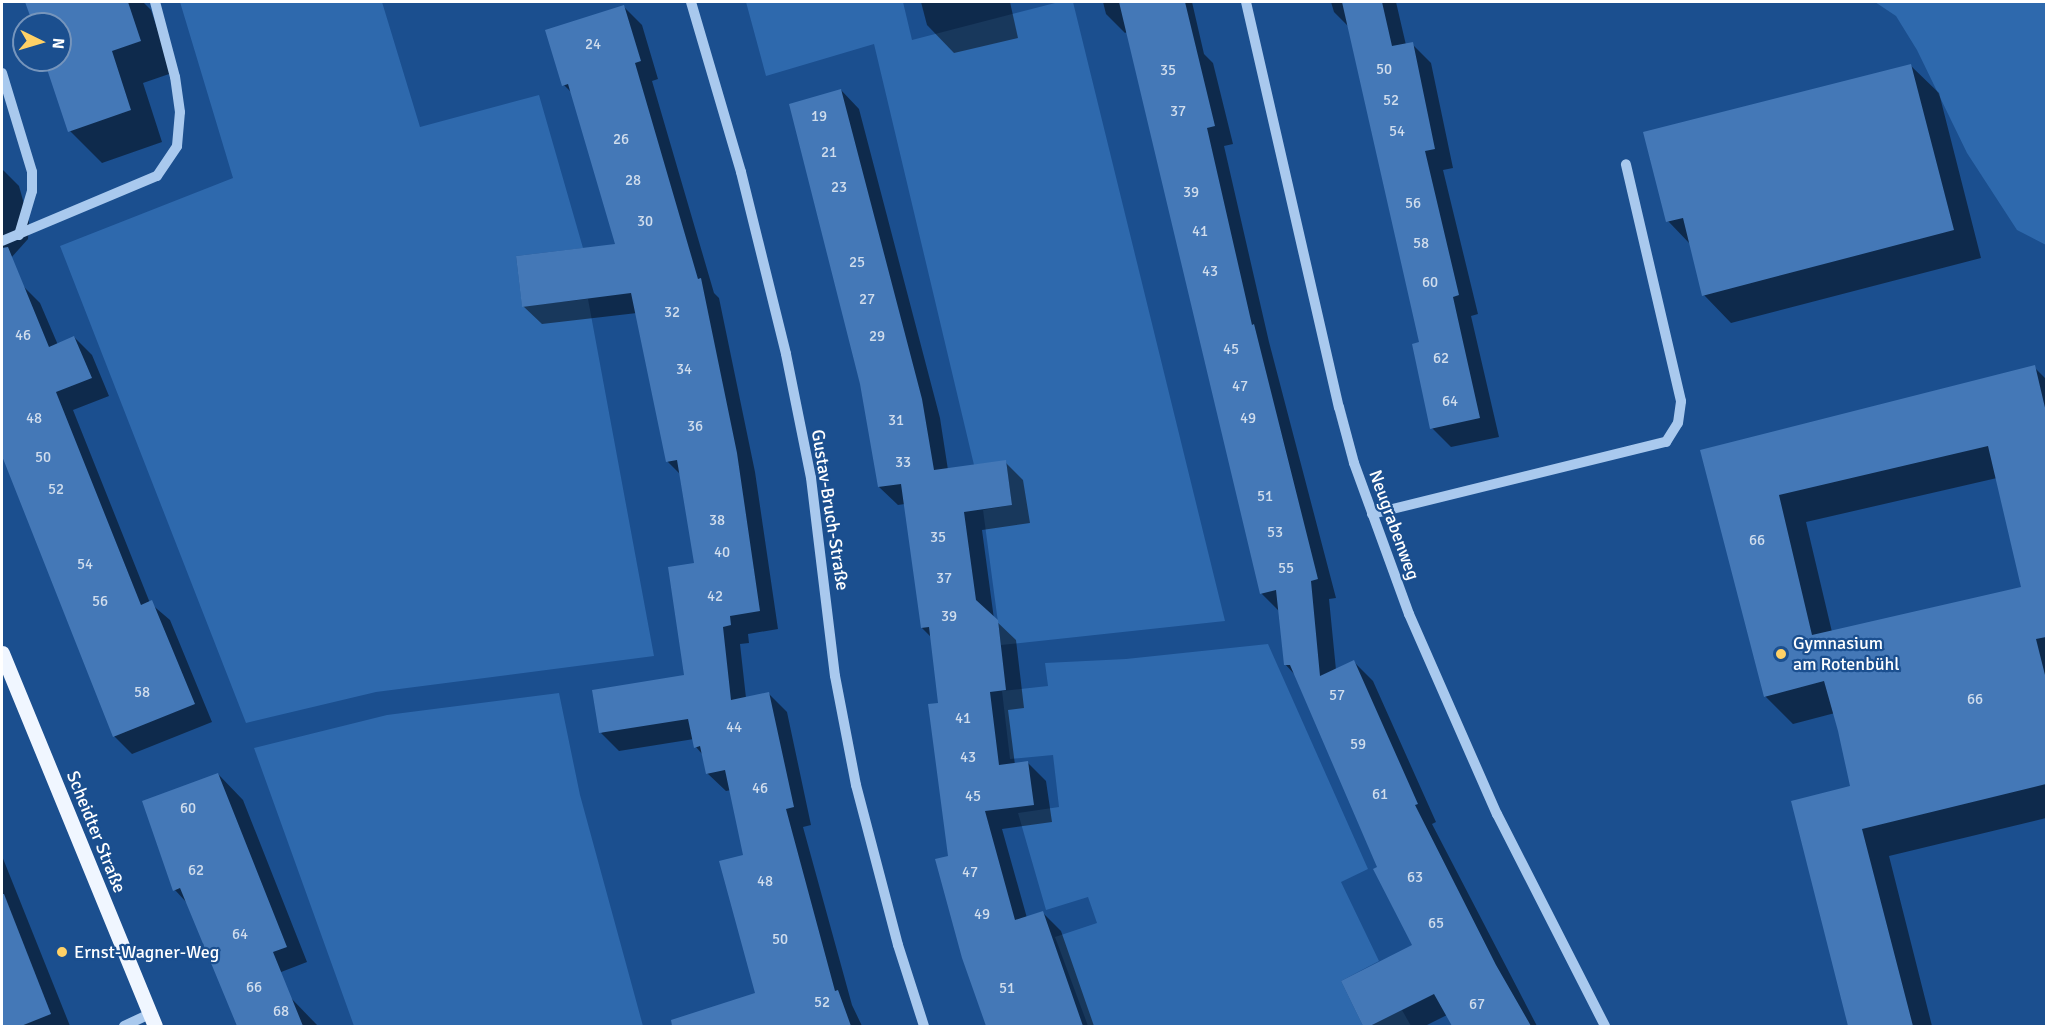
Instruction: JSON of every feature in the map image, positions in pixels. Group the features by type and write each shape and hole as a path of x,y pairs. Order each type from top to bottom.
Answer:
{"main road":[{"name":"Scheidter Straße","path":"2,653 153,1020"}],"street":[{"path":"2,241 157,176 177,146 180,112 175,77 155,2"},
{"name":"Gustav-Bruch-Straße","path":"691,2 741,172 786,354 811,478 836,676 856,785 898,945 924,1026"},
{"name":"Neugrabenweg","path":"1246,2 1339,407 1354,463 1409,614 1497,814 1605,1026"},
{"path":"2,73 32,172 32,191 19,235"},
{"path":"1372,514 1666,442 1678,423 1681,401 1626,164"},
{"path":"124,1026 153,1020"}],"shaded area":[{"path":"180,2 382,2 420,127 539,95 583,248 516,256 522,306 588,299 654,656 376,692 246,723 60,246 233,178"},
{"path":"746,2 903,2 912,40 1059,2 1073,2 1225,621 1001,645 983,510 1012,505 1006,461 974,465 874,44 766,76"},
{"path":"1875,2 2046,2 2046,245 2017,230 1967,153 1917,50 1896,16"},
{"path":"1268,644 1368,869 1341,882 1379,961 1341,981 1363,1026 1088,1026 1055,937 1097,923 1088,897 1046,910 1018,813 1059,807 1053,755 1010,759 1002,691 1048,686 1045,663 1126,659"},
{"path":"559,693 580,795 643,1026 354,1026 254,748 387,715"},
{"path":"1402,1010 1411,1026 1370,1026"}],"building":[{"path":"25,2 128,2 141,41 112,51 131,110 68,132 48,72 72,72 72,12 29,12"},
{"path":"1119,2 1185,2 1215,126 1207,128 1252,325 1254,324 1318,579 1311,581 1320,676 1354,660 1418,804 1415,805 1496,965 1531,1026 1452,1026 1434,994 1370,1026 1363,1026 1341,981 1412,945 1373,869 1377,867 1290,665 1284,665 1276,590 1260,594"},
{"path":"1342,2 1382,2 1392,46 1413,42 1435,149 1425,151 1459,295 1453,297 1480,418 1430,429 1412,344 1419,342"},
{"path":"624,5 641,61 635,63 698,279 701,278 737,453 760,611 730,616 731,625 723,627 731,700 769,692 794,807 786,809 835,991 838,990 851,1026 672,1026 671,1020 755,993 719,861 743,855 725,770 706,774 700,746 694,748 688,719 599,733 592,690 684,675 668,567 694,563 677,460 666,462 631,293 522,307 516,256 615,244 568,84 562,86 545,30"},
{"path":"1911,64 1954,230 1702,296 1683,218 1666,222 1643,132"},
{"path":"841,89 922,399 934,470 1006,460 1012,505 964,512 976,600 998,620 1006,690 990,692 999,765 1028,761 1034,805 985,811 1015,920 1043,911 1083,1026 986,1026 962,958 935,859 948,856 928,704 938,703 929,627 921,628 901,484 878,487 860,384 789,104"},
{"path":"8,247 49,347 74,336 92,378 56,392 141,605 152,600 195,704 113,737 2,456 2,248"},
{"path":"2035,365 2046,412 2046,637 2036,639 2046,679 2046,784 1862,829 1913,1026 1848,1026 1791,801 1850,786 1838,731 1824,681 1764,697 1700,450","holes":["1988,446 2021,587 1812,635 1779,495"]},
{"path":"218,773 287,947 273,952 303,1026 237,1026 180,888 173,891 142,801"},
{"path":"2,894 4,894 51,1014 21,1026 2,1026"}],"place":[{"name":"Gymnasium am Rotenbühl","path":"1781,654"},
{"name":"Ernst-Wagner-Weg","path":"62,952"}]}
